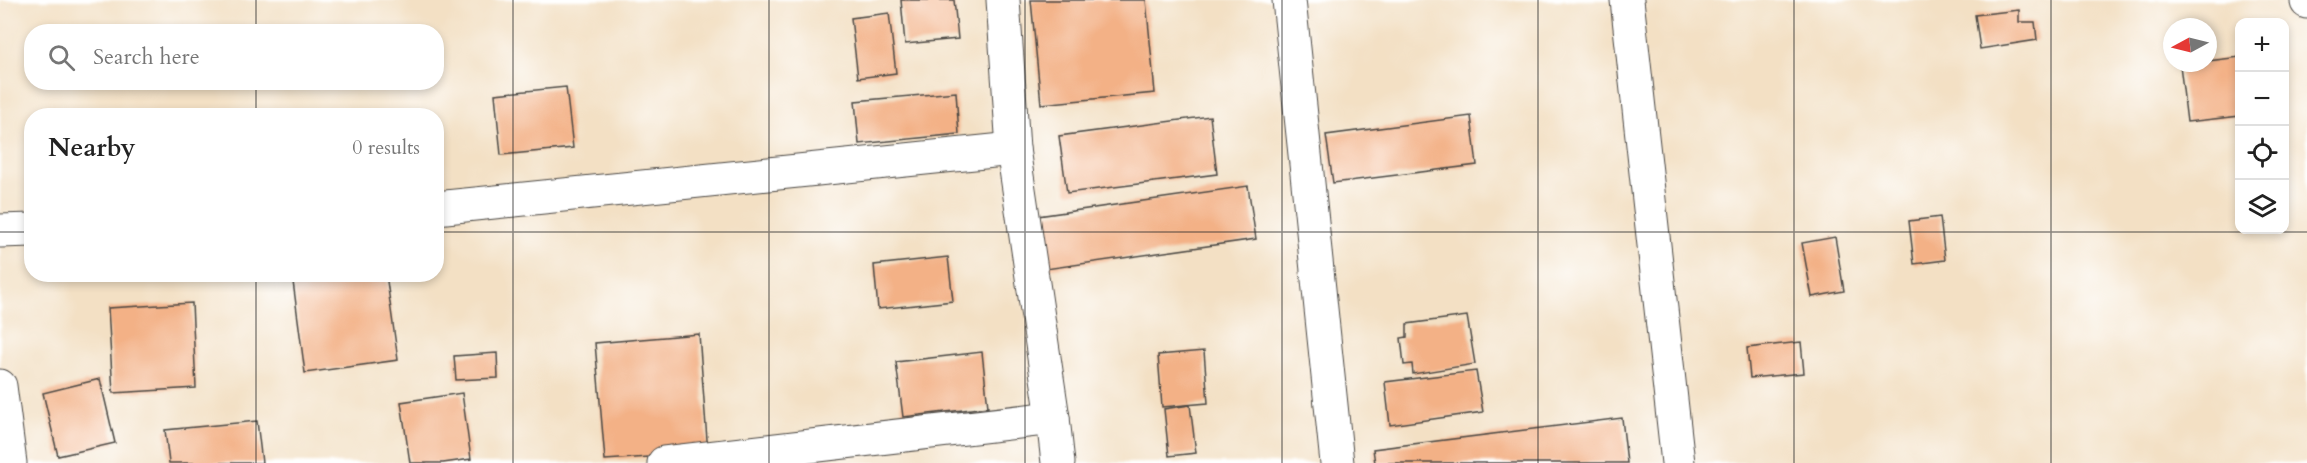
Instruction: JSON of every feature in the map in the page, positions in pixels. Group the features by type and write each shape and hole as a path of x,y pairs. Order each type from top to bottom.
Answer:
{"street":[{"path":"1003,0 1013,149 1058,463"},
{"path":"1289,0 1337,463"},
{"path":"1627,0 1678,463"},
{"path":"444,207 1013,149"},
{"path":"0,231 24,230"},
{"path":"0,386 10,463"},
{"path":"664,463 1053,418"}],"building":[{"path":"901,0 954,0 958,39 905,44"},
{"path":"1031,0 1146,0 1155,93 1041,104"},
{"path":"2019,10 2019,22 2035,22 2037,40 1980,49 1975,15"},
{"path":"889,13 896,73 858,78 851,18"},
{"path":"2235,58 2235,117 2187,122 2181,72 2217,72 2217,60"},
{"path":"566,87 573,148 501,155 495,94"},
{"path":"956,92 959,134 859,144 855,101"},
{"path":"1210,116 1217,174 1067,193 1059,136"},
{"path":"1471,116 1477,165 1333,183 1326,135"},
{"path":"1248,186 1256,239 1046,269 1038,216"},
{"path":"1940,217 1945,260 1914,264 1909,221"},
{"path":"1835,237 1844,291 1812,297 1802,243"},
{"path":"948,257 953,301 878,309 874,265"},
{"path":"293,282 387,282 398,360 305,373"},
{"path":"192,303 196,388 113,393 108,308"},
{"path":"1467,316 1475,364 1413,374 1412,364 1404,365 1401,338 1407,337 1407,324"},
{"path":"699,334 708,453 605,460 595,343"},
{"path":"1801,342 1804,373 1750,378 1747,348"},
{"path":"1204,351 1208,403 1162,407 1158,355"},
{"path":"982,352 988,407 903,417 896,362"},
{"path":"497,353 498,378 456,380 454,356"},
{"path":"1476,371 1483,412 1390,425 1385,382"},
{"path":"100,379 115,443 58,456 43,393"},
{"path":"462,393 471,459 443,463 410,463 401,402"},
{"path":"1190,405 1196,453 1169,456 1164,409"},
{"path":"1622,418 1627,463 1375,463 1373,449"},
{"path":"257,421 262,463 169,463 165,430"}]}
